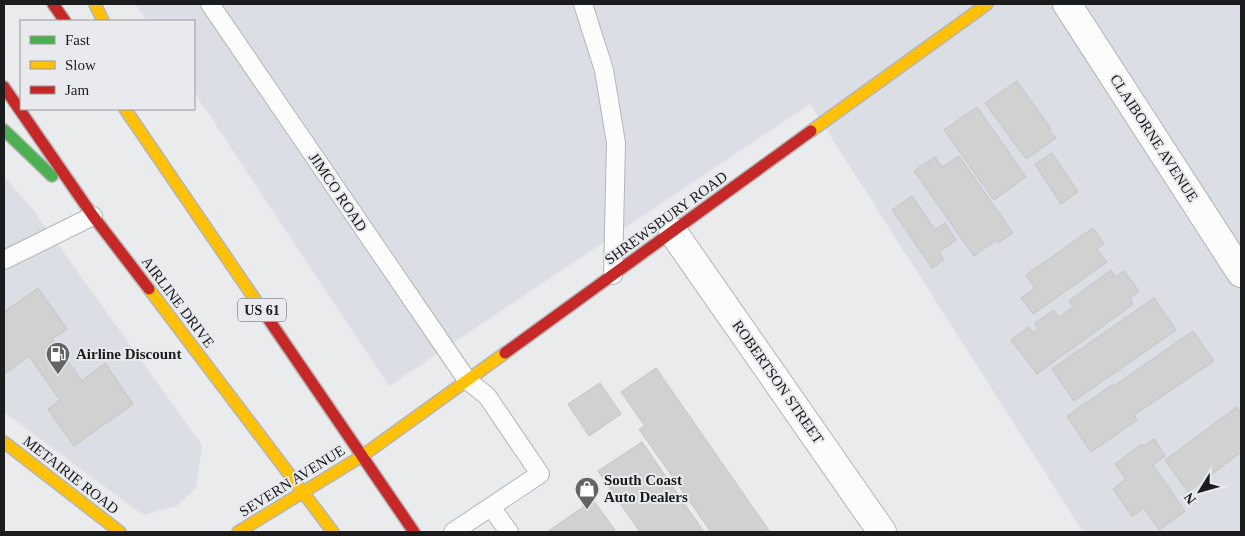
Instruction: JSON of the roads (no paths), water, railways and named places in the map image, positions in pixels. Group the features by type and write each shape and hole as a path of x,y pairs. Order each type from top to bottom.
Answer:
{"main road":[{"path":"53,4 64,20"},
{"path":"95,4 103,20"},
{"name":"SHREWSBURY ROAD","path":"362,456 987,4"},
{"name":"AIRLINE DRIVE","path":"4,86 20,109"},
{"name":"AIRLINE DRIVE","path":"21,110 94,216 303,490 332,532"},
{"name":"US 61","path":"126,110 414,532"},
{"path":"139,110 162,164"},
{"path":"4,130 94,216"},
{"name":"METAIRIE ROAD","path":"4,442 120,532"},
{"name":"SEVERN AVENUE","path":"238,532 303,490 362,456"}],"street":[{"name":"CLAIBORNE AVENUE","path":"1067,4 1241,273"},
{"name":"ROBERTSON STREET","path":"673,232 882,532"}],"lane":[{"name":"JIMCO ROAD","path":"210,4 466,380 487,396 540,474 491,507"},
{"path":"583,4 604,70 616,143 612,276"},
{"path":"4,260 94,216"},
{"path":"453,532 491,507 509,532"}],"place":[{"name":"Airline Discount","path":"58,375"},
{"name":"South Coast Auto Dealers","path":"587,510"}]}
